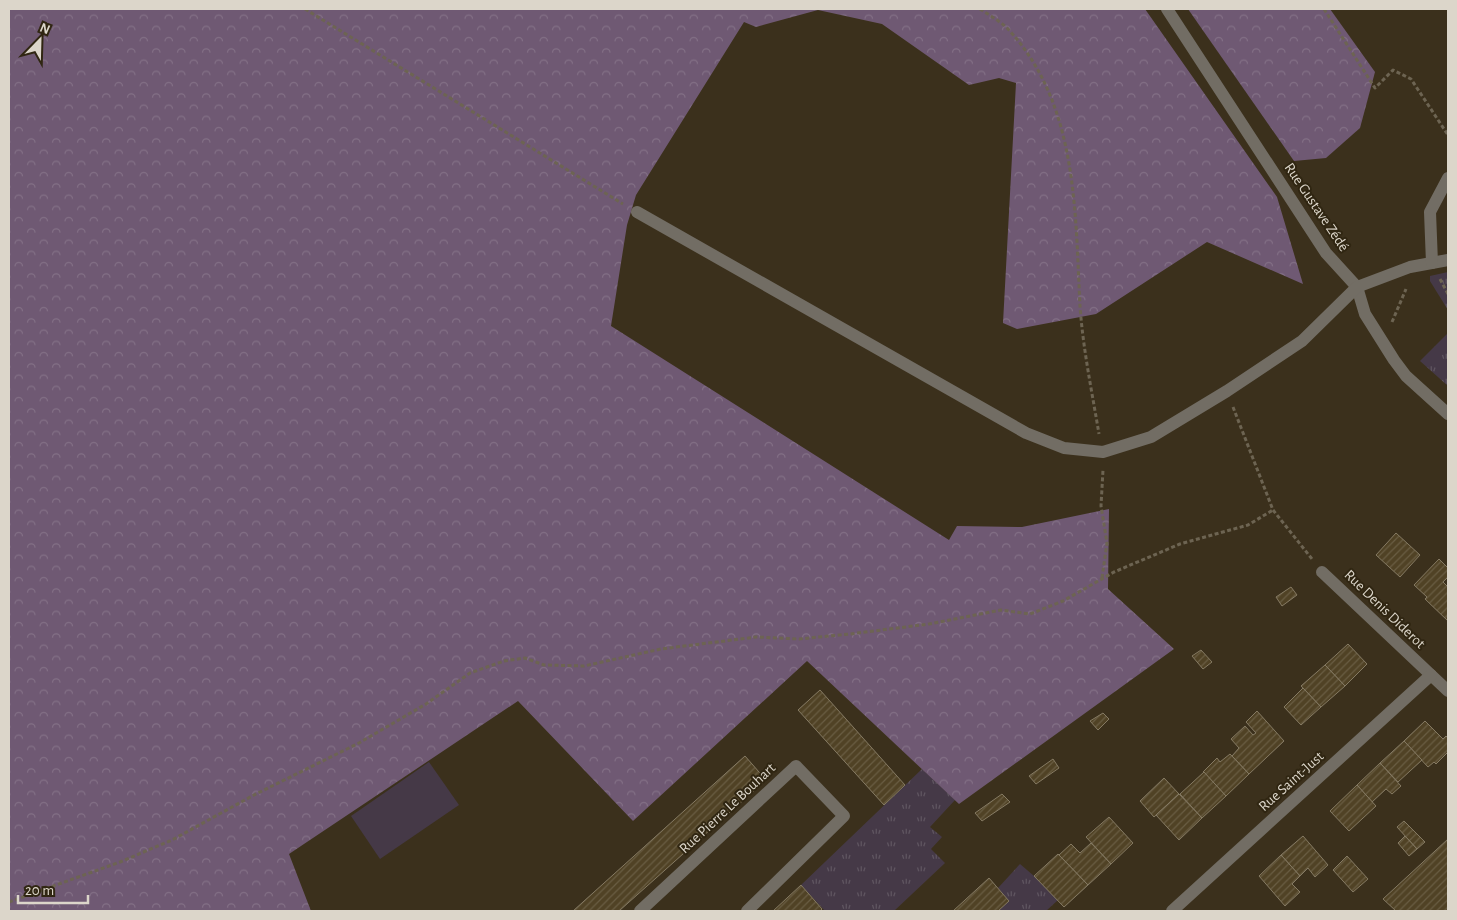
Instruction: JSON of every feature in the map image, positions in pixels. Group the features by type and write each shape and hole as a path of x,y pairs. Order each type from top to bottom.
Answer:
{"street":[{"name":"Rue Gustave Zédé","path":"1167,9 1326,254 1357,287 1365,314 1394,360 1406,376 1448,414"},
{"path":"1432,263 1430,212 1448,178"},
{"path":"637,212 1026,433 1064,448 1103,452 1150,437 1227,391 1302,341 1357,287 1416,266 1448,260"},
{"name":"Rue Denis Diderot","path":"1322,572 1448,691"},
{"name":"Rue Saint-Just","path":"1172,911 1431,675"},
{"name":"Rue Pierre Le Bouhart","path":"640,911 796,766 844,816 746,911"}],"path":[{"path":"305,9 637,212"},
{"path":"980,9 1007,28 1037,67 1059,116 1075,202 1084,345 1103,452 1101,506 1107,543 1102,578"},
{"path":"1324,9 1375,88 1393,70 1411,79 1448,135"},
{"path":"1394,360 1392,320 1416,266"},
{"path":"1227,391 1273,510 1322,572"},
{"path":"9,902 120,862 172,840 254,795 359,743 426,704 470,673 504,660 525,658 544,665 584,666 661,649 756,637 799,639 850,634 929,624 1001,610 1030,614 1063,601 1114,572 1180,544 1248,525 1273,510"}],"green space":[{"path":"9,9 1145,9 1277,197 1303,284 1207,242 1096,314 1017,329 1003,323 1016,83 999,78 969,85 882,24 818,10 756,27 744,22 636,195 627,225 611,326 949,540 957,526 1022,527 1109,509 1108,589 1174,649 959,804 807,661 633,821 518,701 289,854 311,911 9,911"},
{"path":"1188,9 1330,9 1375,72 1360,128 1326,158 1294,161"},
{"path":"1448,272 1448,310 1430,281 1430,276"},
{"path":"1448,333 1448,386 1420,361"},
{"path":"429,762 459,805 380,859 351,816"},
{"path":"922,769 955,800 930,827 942,837 931,849 945,863 894,911 825,911 801,885"},
{"path":"1020,864 1058,900 1046,911 998,911 1009,901 998,888"}],"building":[{"path":"1396,533 1420,555 1400,577 1376,555"},
{"path":"1439,559 1448,568 1448,577 1443,582 1448,587 1448,621 1425,599 1427,597 1414,585"},
{"path":"1291,587 1297,595 1282,606 1276,597"},
{"path":"1348,644 1367,664 1345,686 1325,665"},
{"path":"1201,650 1212,662 1203,669 1192,656"},
{"path":"1325,665 1345,686 1321,707 1301,686"},
{"path":"1303,688 1321,707 1301,725 1284,707"},
{"path":"820,690 905,785 884,805 798,710"},
{"path":"1257,711 1284,741 1249,774 1232,756 1239,748 1231,739 1245,726 1253,735 1256,733 1246,722"},
{"path":"1103,713 1109,719 1098,730 1090,721"},
{"path":"1425,721 1443,739 1446,736 1448,738 1448,752 1436,764 1434,762 1428,767 1404,741"},
{"path":"1404,741 1422,760 1398,782 1380,763"},
{"path":"1230,754 1249,774 1226,796 1203,772 1217,758 1220,762"},
{"path":"745,756 766,780 619,911 573,911"},
{"path":"1053,759 1059,768 1036,784 1029,776"},
{"path":"1380,763 1401,786 1392,794 1386,789 1372,802 1357,785"},
{"path":"1204,772 1226,796 1202,818 1180,794"},
{"path":"1164,778 1179,794 1154,817 1140,801"},
{"path":"1357,785 1376,806 1349,831 1330,811"},
{"path":"1002,794 1010,802 982,821 975,813"},
{"path":"1179,794 1202,818 1179,840 1156,815"},
{"path":"1109,817 1133,843 1111,864 1086,837"},
{"path":"1404,821 1425,842 1417,849 1397,827"},
{"path":"1303,836 1328,865 1315,877 1308,868 1300,876 1281,855"},
{"path":"1405,836 1417,849 1409,856 1398,843"},
{"path":"1448,839 1448,911 1396,911 1383,899"},
{"path":"1091,843 1111,864 1088,885 1059,855 1071,844 1080,853"},
{"path":"1058,854 1088,885 1064,907 1034,876"},
{"path":"1281,855 1300,876 1292,884 1300,892 1285,906 1259,876"},
{"path":"1347,856 1368,879 1353,892 1333,870"},
{"path":"989,878 1009,901 998,911 953,911"},
{"path":"801,885 822,909 820,911 773,911"}]}
